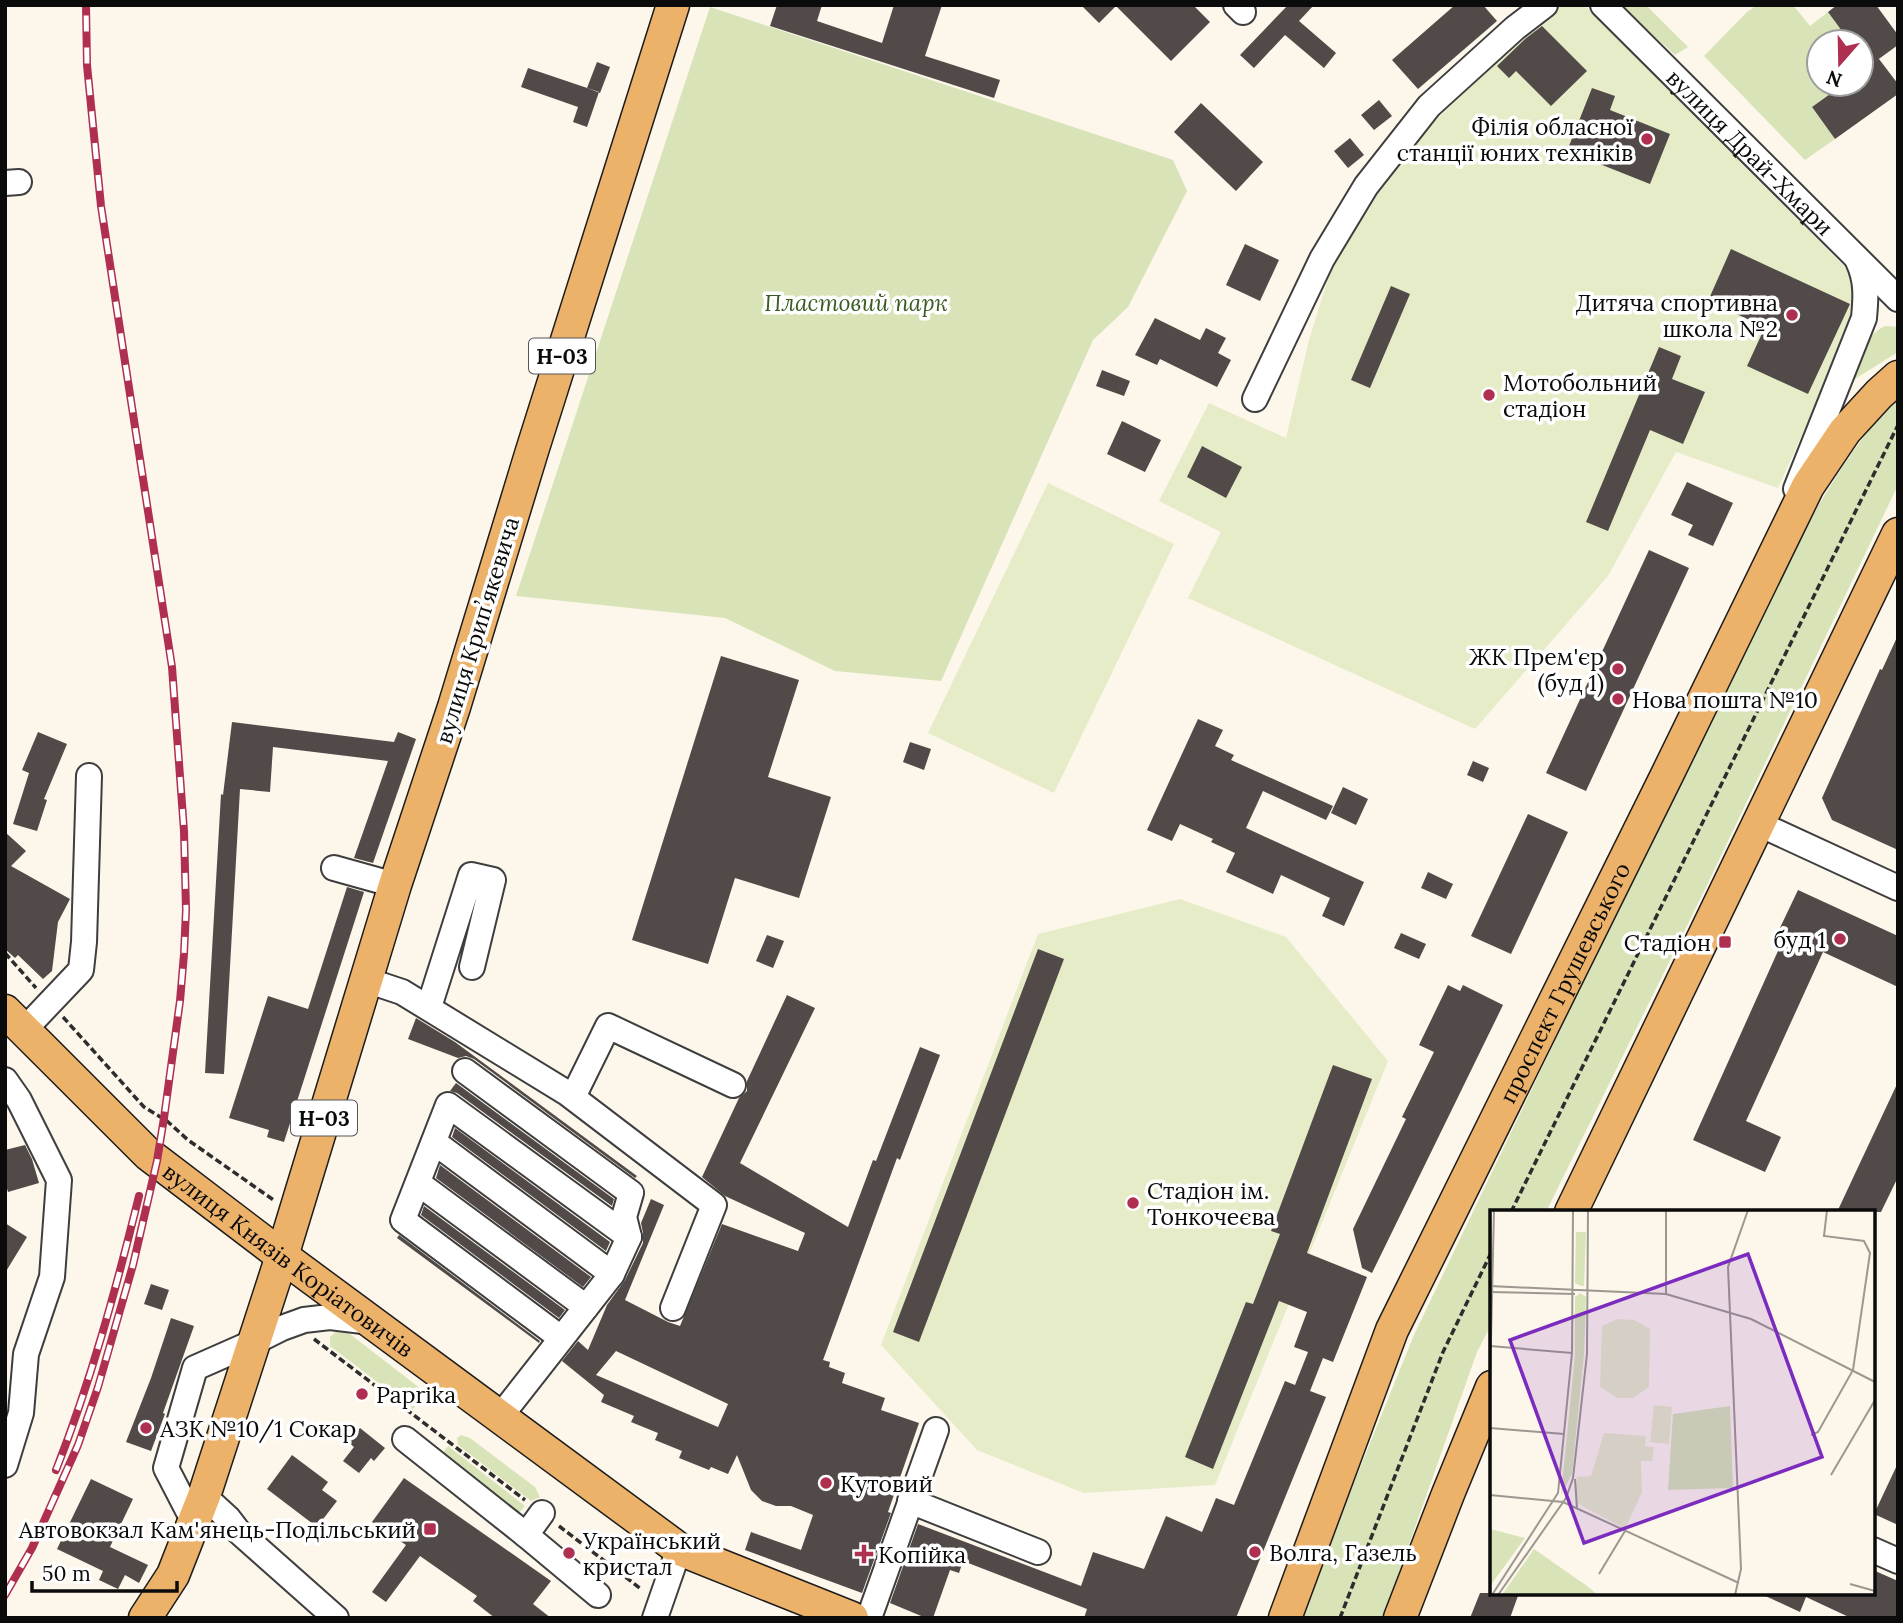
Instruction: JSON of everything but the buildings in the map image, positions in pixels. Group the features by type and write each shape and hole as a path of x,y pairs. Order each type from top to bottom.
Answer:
{"main road":[{"name":"вулиця Крипʼякевича","path":"282,1256 395,885 454,707 673,5"},
{"name":"проспект Грушевського","path":"1285,1618 1392,1330 1808,486 1845,431 1898,377"},
{"path":"1571,1210 1898,534"},
{"name":"вулиця Князів Коріатовичів","path":"14,1020 148,1154 499,1418 679,1549 852,1618"},
{"name":"Н-03","path":"145,1618 173,1575 199,1509 282,1256"},
{"path":"1400,1618 1490,1392"}],"street":[{"path":"1255,399 1322,259 1366,187 1429,106 1514,28 1545,5"},
{"name":"вулиця Драй-Хмари","path":"1603,5 1898,299"},
{"path":"1766,573 1811,448 1864,318 1866,282 1858,260"},
{"path":"14,1020 49,1002 81,970 89,776"},
{"path":"1757,823 1898,888"},
{"path":"334,868 395,885"},
{"path":"429,1007 471,875 493,880 472,967"},
{"path":"366,980 402,992 429,1007 573,1097 714,1205 673,1308"},
{"path":"573,1097 607,1026 733,1084"},
{"path":"465,1071 631,1194 624,1217 629,1237 612,1274 499,1418"},
{"path":"5,1080 19,1100 59,1180 52,1277 26,1354 21,1413 5,1465"},
{"path":"561,1338 403,1220 448,1105 629,1237"},
{"path":"434,1142 612,1274"},
{"path":"418,1183 586,1307"},
{"path":"336,1618 237,1531 228,1518 199,1509 166,1468 195,1368 304,1320 330,1317 372,1322"},
{"path":"869,1618 936,1430"},
{"path":"405,1439 598,1595"},
{"path":"910,1501 1038,1552"},
{"path":"526,1535 542,1513"},
{"path":"655,1618 679,1549"},
{"path":"1875,1551 1898,1561"}],"path":[{"path":"1512,1210 1898,425"},
{"path":"5,953 144,1107 164,1118 188,1140 279,1204"},
{"path":"1340,1618 1443,1352 1490,1255"},
{"path":"304,1332 641,1588"}],"green space":[{"name":"Мотобольний стадіон","path":"1559,5 1584,5 1854,276 1856,316 1778,488 1676,452 1608,576 1475,729 1188,598 1221,532 1159,501 1209,403 1286,438 1309,340 1331,269 1359,214 1408,150 1502,50"},
{"path":"1620,5 1646,5 1688,47 1675,55"},
{"path":"1757,5 1793,5 1810,26 1828,12 1840,28 1805,28 1805,98 1825,98 1812,107 1835,139 1805,160 1704,56"},
{"name":"Пластовий парк","path":"710,7 1173,160 1187,191 1128,307 1093,340 941,681 835,671 725,618 516,596"},
{"path":"1885,326 1898,327 1898,352 1850,382 1867,343"},
{"path":"1898,396 1898,485 1708,883 1547,1210 1490,1210 1490,1327 1477,1352 1383,1618 1299,1618 1414,1335 1770,592 1844,465"},
{"path":"1048,483 1174,544 1054,793 928,733"},
{"name":"Стадіон ім. Тонкочеєва","path":"1180,899 1286,937 1388,1061 1215,1485 1084,1493 977,1450 881,1345 1038,934"},
{"path":"337,1331 350,1334 421,1389 419,1402 413,1409 330,1346 330,1337"},
{"path":"461,1435 470,1438 535,1487 540,1497 531,1501 458,1445 457,1438"},
{"path":"448,1446 525,1506 516,1516 439,1458"}],"railway":[{"path":"5,1595 32,1548 78,1445 98,1387 133,1265 157,1161 180,1001 184,954 184,831 172,667 101,206 87,65 86,5"},
{"path":"56,1470 102,1334 139,1196"}],"place":[{"name":"Філія обласної станції юних техніків","path":"1647,139"},
{"name":"Дитяча спортивна школа №2","path":"1792,315"},
{"name":"Мотобольний стадіон","path":"1489,395"},
{"name":"ЖК Прем'єр (буд 1)","path":"1618,669"},
{"name":"Нова пошта №10","path":"1618,699"},
{"name":"буд 1","path":"1840,939"},
{"name":"Стадіон","path":"1725,942"},
{"name":"Стадіон ім. Тонкочеєва","path":"1133,1203"},
{"name":"Paprika","path":"362,1394"},
{"name":"АЗК №10/1 Сокар","path":"146,1428"},
{"name":"Кутовий","path":"826,1483"},
{"name":"Автовокзал Кам'янець-Подільський","path":"430,1529"},
{"name":"Волга, Газель","path":"1255,1552"},
{"name":"Український кристал","path":"569,1553"},
{"name":"Копійка","path":"864,1554"}]}
